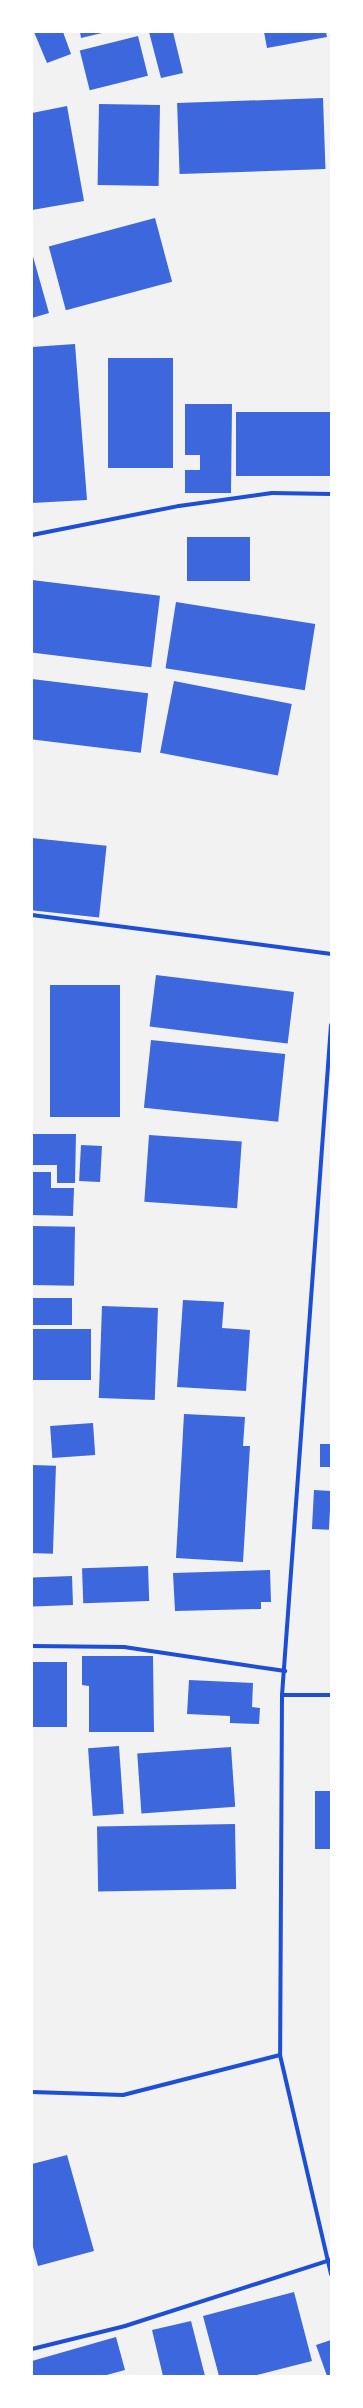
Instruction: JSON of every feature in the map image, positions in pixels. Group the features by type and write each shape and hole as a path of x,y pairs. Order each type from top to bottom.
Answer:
{"street":[{"path":"32,535 179,506 272,493 331,494"},
{"path":"32,915 331,954"},
{"path":"331,1025 282,1695 280,2055 329,2260 331,2274"},
{"path":"32,1646 124,1647 285,1670"},
{"path":"282,1695 331,1695"},
{"path":"32,2092 123,2095 280,2055"},
{"path":"32,2349 125,2326 329,2260"}],"building":[{"path":"34,32 63,32 71,54 47,63"},
{"path":"80,32 102,32 102,33 81,38"},
{"path":"149,32 173,32 183,73 161,78"},
{"path":"264,32 326,32 327,37 267,48"},
{"path":"138,36 148,76 90,90 80,51"},
{"path":"323,98 325,169 180,174 177,103"},
{"path":"99,104 160,105 159,186 98,185"},
{"path":"67,106 84,201 32,210 32,113"},
{"path":"155,218 172,282 66,310 49,246"},
{"path":"32,253 49,313 32,318"},
{"path":"75,344 87,500 32,503 32,347"},
{"path":"108,358 173,358 173,468 108,468"},
{"path":"185,404 232,404 231,493 185,493 185,470 200,470 200,455 185,455"},
{"path":"236,412 331,412 331,476 236,476"},
{"path":"187,537 250,537 250,581 187,581"},
{"path":"32,580 160,596 151,667 32,653"},
{"path":"176,602 315,624 305,690 166,668"},
{"path":"32,679 148,693 141,753 32,739"},
{"path":"174,681 292,704 278,776 160,753"},
{"path":"32,838 107,846 99,917 32,910"},
{"path":"156,975 294,992 288,1044 150,1027"},
{"path":"50,985 120,985 120,1117 50,1117"},
{"path":"151,1040 285,1054 278,1122 144,1108"},
{"path":"32,1134 76,1134 75,1183 57,1183 57,1165 32,1165"},
{"path":"149,1135 242,1141 237,1208 144,1202"},
{"path":"81,1145 102,1146 100,1182 79,1181"},
{"path":"32,1172 51,1172 51,1188 74,1188 73,1216 32,1215"},
{"path":"32,1226 75,1227 74,1286 32,1285"},
{"path":"32,1298 72,1298 72,1325 32,1325"},
{"path":"183,1300 224,1302 222,1328 250,1330 246,1391 177,1387"},
{"path":"102,1306 158,1308 155,1400 99,1398"},
{"path":"32,1329 91,1329 91,1380 32,1380"},
{"path":"184,1414 245,1417 243,1446 250,1446 243,1562 176,1558"},
{"path":"93,1423 95,1455 52,1458 50,1426"},
{"path":"320,1444 331,1444 331,1467 320,1467"},
{"path":"32,1465 56,1466 53,1554 32,1553"},
{"path":"314,1490 331,1491 329,1530 312,1529"},
{"path":"148,1566 149,1601 83,1603 82,1568"},
{"path":"270,1570 271,1602 261,1602 261,1609 175,1611 173,1573"},
{"path":"72,1576 73,1605 33,1606 32,1577"},
{"path":"82,1656 153,1656 154,1732 89,1732 89,1686 82,1685"},
{"path":"32,1662 67,1662 67,1727 32,1727"},
{"path":"189,1680 253,1683 252,1707 260,1708 259,1724 230,1723 230,1716 187,1714"},
{"path":"119,1746 124,1814 93,1816 88,1748"},
{"path":"231,1747 235,1807 141,1813 137,1754"},
{"path":"315,1791 331,1791 331,1849 315,1849"},
{"path":"235,1824 236,1889 98,1891 97,1826"},
{"path":"67,2155 94,2251 38,2266 32,2243 32,2164"},
{"path":"294,2292 312,2361 253,2376 219,2376 203,2316"},
{"path":"191,2321 205,2376 163,2376 152,2330"},
{"path":"116,2337 125,2370 103,2376 32,2376 32,2361"},
{"path":"331,2340 331,2376 327,2376 316,2345"}]}
